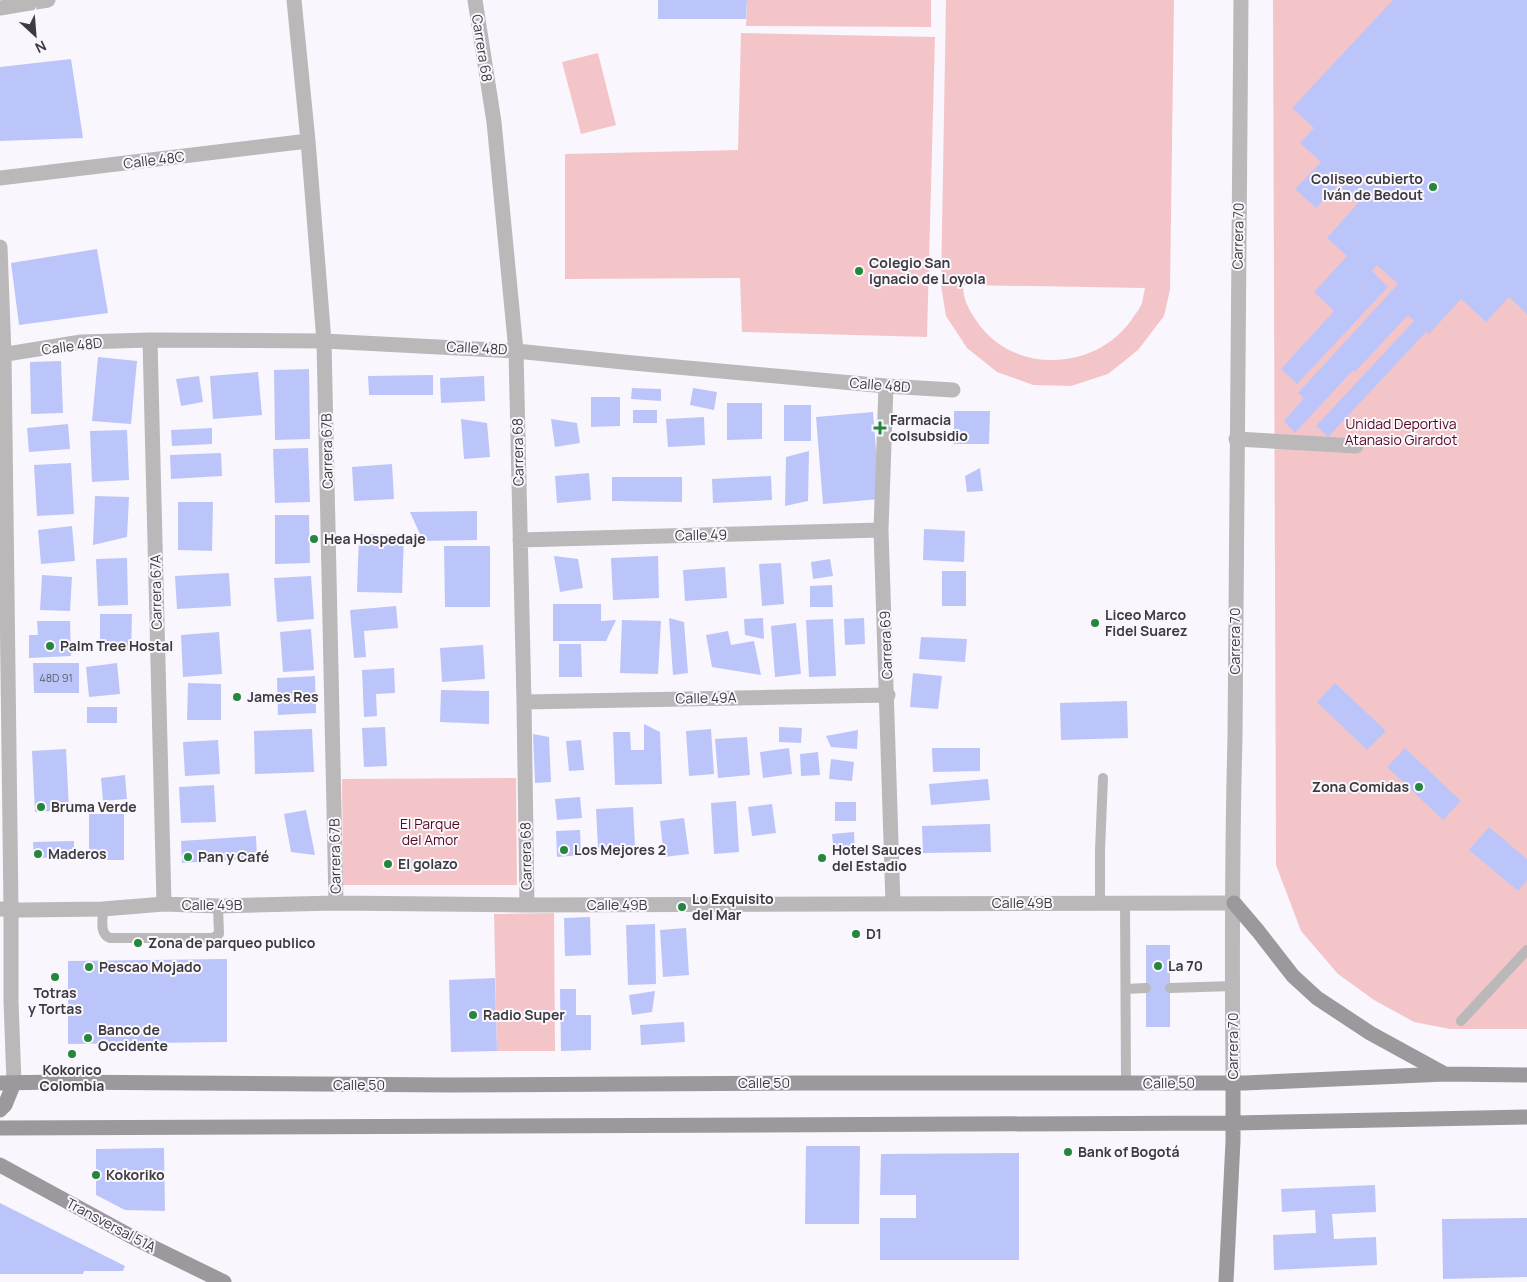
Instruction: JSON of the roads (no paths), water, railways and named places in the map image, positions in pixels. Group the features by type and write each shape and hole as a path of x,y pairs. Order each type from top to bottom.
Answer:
{"main road":[{"path":"1234,903 1293,976 1317,998 1370,1033 1445,1074"},
{"name":"Calle 50","path":"7,1083 450,1085 1126,1083 1233,1082 1445,1074 1527,1075"},
{"name":"Carrera 70","path":"1226,1282 1234,1123 1233,1082"},
{"path":"0,1110 5,1105 7,1083"},
{"path":"0,1128 1234,1123 1527,1117"},
{"name":"Transversal 51A","path":"0,1166 224,1282"}],"street":[{"path":"0,8 48,0"},
{"name":"Carrera 67B","path":"294,0 308,142 324,341 336,902"},
{"name":"Carrera 68","path":"475,0 494,122 516,351 524,702 526,906"},
{"name":"Carrera 70","path":"1233,1082 1232,986 1234,903 1232,858 1235,736 1240,0"},
{"name":"Calle 48C","path":"0,178 308,142"},
{"path":"0,247 6,909 11,1001 7,1083"},
{"name":"Calle 48D","path":"2,355 81,342 150,340 324,341 516,351 886,386 953,390"},
{"name":"Carrera 67A","path":"150,340 164,904"},
{"name":"Carrera 69","path":"886,386 881,530 888,695 893,904"},
{"path":"1236,439 1356,446"},
{"name":"Calle 49","path":"520,540 881,530"},
{"name":"Calle 49A","path":"524,702 888,695"},
{"name":"Calle 49B","path":"6,909 103,909 164,904 218,906 336,902 526,906 1234,903"}],"lane":[{"path":"1100,903 1103,778"},
{"path":"1125,903 1126,1083"},
{"path":"103,909 102,932 110,938 213,938 219,934 218,906"},
{"path":"1461,1021 1527,950"},
{"path":"1170,988 1232,986"},
{"path":"1126,988 1146,988"}],"place":[{"name":"Coliseo cubierto Iván de Bedout","path":"1433,187"},
{"name":"Colegio San Ignacio de Loyola","path":"859,271"},
{"name":"Farmacia colsubsidio","path":"880,428"},
{"name":"Hea Hospedaje","path":"314,539"},
{"name":"Liceo Marco Fidel Suarez","path":"1095,623"},
{"name":"Palm Tree Hostal","path":"50,646"},
{"name":"James Res","path":"237,697"},
{"name":"Zona Comidas","path":"1419,787"},
{"name":"Bruma Verde","path":"41,807"},
{"name":"Los Mejores 2","path":"564,850"},
{"name":"Maderos","path":"38,854"},
{"name":"Pan y Café","path":"188,857"},
{"name":"Hotel Sauces del Estadio","path":"822,858"},
{"name":"El golazo","path":"388,864"},
{"name":"Lo Exquisito del Mar","path":"682,907"},
{"name":"D1","path":"856,934"},
{"name":"Zona de parqueo publico","path":"138,943"},
{"name":"La 70","path":"1158,966"},
{"name":"Pescao Mojado","path":"89,967"},
{"name":"Totras y Tortas","path":"55,977"},
{"name":"Radio Super","path":"473,1015"},
{"name":"Banco de Occidente","path":"88,1038"},
{"name":"Kokorico Colombia","path":"72,1054"},
{"name":"Bank of Bogotá","path":"1068,1152"},
{"name":"Kokoriko","path":"96,1175"}],"park label":[{"name":"Unidad Deportiva Atanasio Girardot","path":"1401,432"},
{"name":"El Parque del Amor","path":"430,832"}]}
